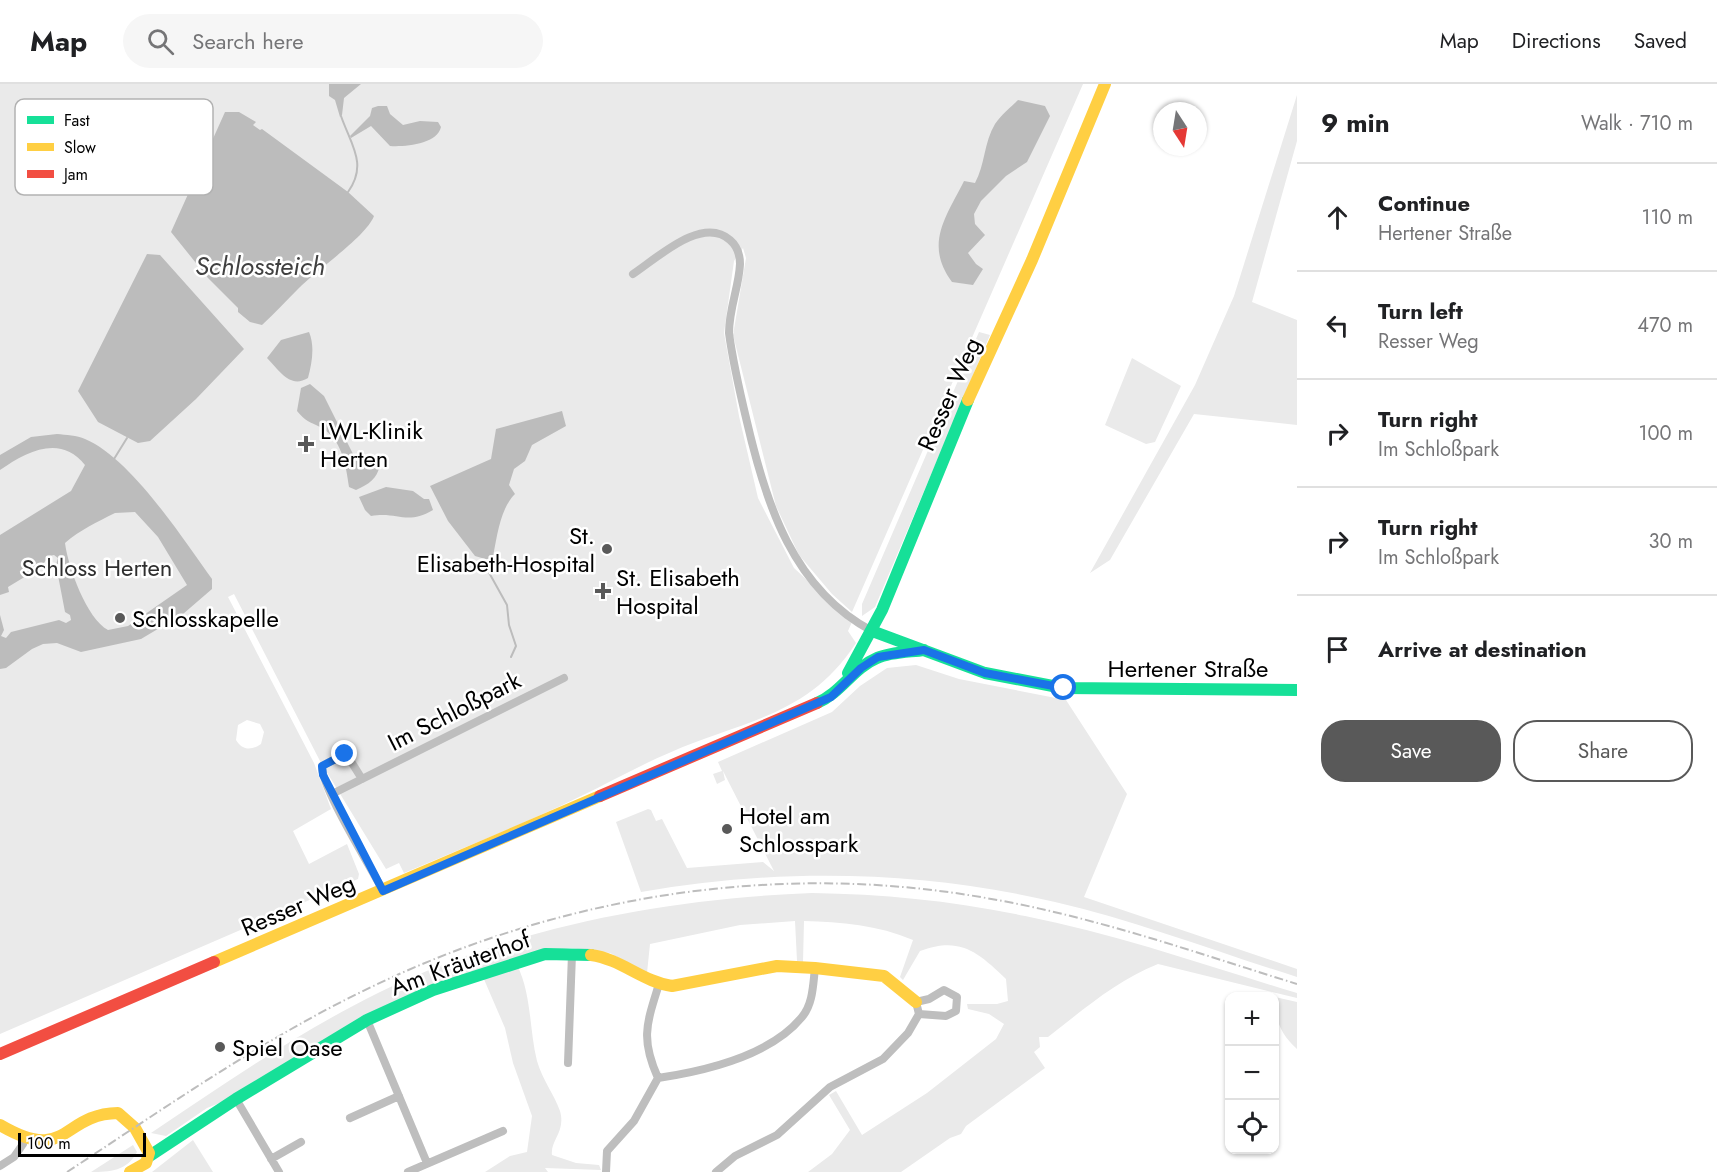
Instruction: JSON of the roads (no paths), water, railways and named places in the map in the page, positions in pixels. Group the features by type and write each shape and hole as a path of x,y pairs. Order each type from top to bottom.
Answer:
{"main road":[{"name":"Resser Weg","path":"810,705 851,671 872,631 958,422 1032,260 1105,84"},
{"name":"Hertener Straße","path":"872,631 985,673 1064,688 1297,690"},
{"name":"Resser Weg","path":"0,1054 831,697 861,668 878,657 924,650"},
{"name":"Am Kräuterhof","path":"130,1172 146,1163 148,1157 236,1098 367,1020 433,990 511,963 545,954 608,957 659,984"},
{"path":"659,984 672,986 777,966 815,968 884,976 918,1008"},
{"path":"0,1125 23,1144 39,1147 53,1145 102,1115 113,1112 125,1116 135,1128 148,1149 148,1157"}],"street":[{"path":"633,274 683,240 696,234 711,231 721,234 734,244 740,263 730,306 729,333 765,496 785,541 807,574 854,622 872,631"},
{"name":"Im Schloßpark","path":"332,794 564,678"},
{"path":"362,779 347,755 322,766 332,794 383,891"},
{"path":"568,1063 572,954"},
{"path":"658,1078 698,1071 733,1061 761,1048 802,1017 812,996 815,968"},
{"path":"658,1078 650,1060 645,1029 659,984"},
{"path":"716,1172 735,1156 777,1135 830,1087 883,1059 908,1033 918,1008"},
{"path":"367,1020 427,1164"},
{"path":"606,1172 607,1151 634,1120 658,1078"},
{"path":"350,1118 399,1096"},
{"path":"236,1098 279,1172"},
{"path":"408,1172 503,1131"},
{"path":"271,1160 301,1142"},
{"path":"0,1166 14,1157 23,1144"}],"water":[{"path":"329,84 361,84 344,98 340,117 335,100 329,96"},
{"path":"1018,100 1045,106 1050,116 1027,162 1006,176 981,201 974,214 975,224 985,235 968,253 983,269 973,285 952,282 940,255 939,243 945,219 964,181 975,183 995,124"},
{"path":"387,106 390,114 403,125 420,121 438,122 441,127 434,137 427,141 404,146 390,146 371,126 351,138 350,136 370,116 372,108"},
{"name":"Schlossteich","path":"225,112 239,112 256,122 253,125 262,129 348,192 374,216 361,234 306,282 262,325 250,322 238,312 238,308 208,278 171,232 188,195 213,195 213,139"},
{"name":"Schlossteich","path":"147,254 160,255 244,349 196,399 150,441 138,443 98,422 78,391"},
{"path":"309,332 312,355 308,378 302,381 291,380 267,358 281,340"},
{"path":"310,384 324,396 356,460 375,462 380,465 377,474 365,486 356,490 349,487 342,453 338,445 327,432 305,419 297,411 301,388"},
{"path":"562,411 566,426 532,445 525,461 514,469 509,485 515,494 502,516 492,561 475,556 448,521 430,486 491,459 496,429"},
{"path":"57,434 79,437 102,449 120,463 155,501 186,543 212,579 212,589 183,614 141,639 81,652 57,643 43,644 6,668 0,669 0,615 4,630 1,636 6,638 11,632 59,620 66,623 71,620 70,615 65,612 56,565 58,558 54,555 49,556 41,567 8,587 9,592 0,595 0,535 71,491 85,465 76,456 55,448 32,452 0,470 0,455 31,437","holes":["135,512 158,537 187,585 128,626 108,630 100,624 86,604 74,578 65,543 83,530 115,513"]},
{"path":"386,487 413,491 424,499 429,499 433,510 424,515 409,518 388,515 371,516 365,510 359,497"}],"waterway":[{"path":"341,116 353,145 357,163 354,182 348,192"},
{"path":"114,459 127,438"},
{"path":"489,560 487,569 507,605 509,625 516,646 511,657"}],"railway":[{"path":"67,1172 247,1055 359,993 433,960 508,932 586,911 665,895 745,886 825,883 906,887 986,898 1104,925 1297,984"}],"place":[{"name":"LWL-Klinik Herten","path":"306,444"},
{"name":"St. Elisabeth-Hospital","path":"607,549"},
{"name":"St. Elisabeth Hospital","path":"603,591"},
{"name":"Schlosskapelle","path":"120,618"},
{"name":"Hotel am Schlosspark","path":"727,829"},
{"name":"Spiel Oase","path":"220,1047"}],"park label":[{"name":"Schloss Herten","path":"97,567"}]}
